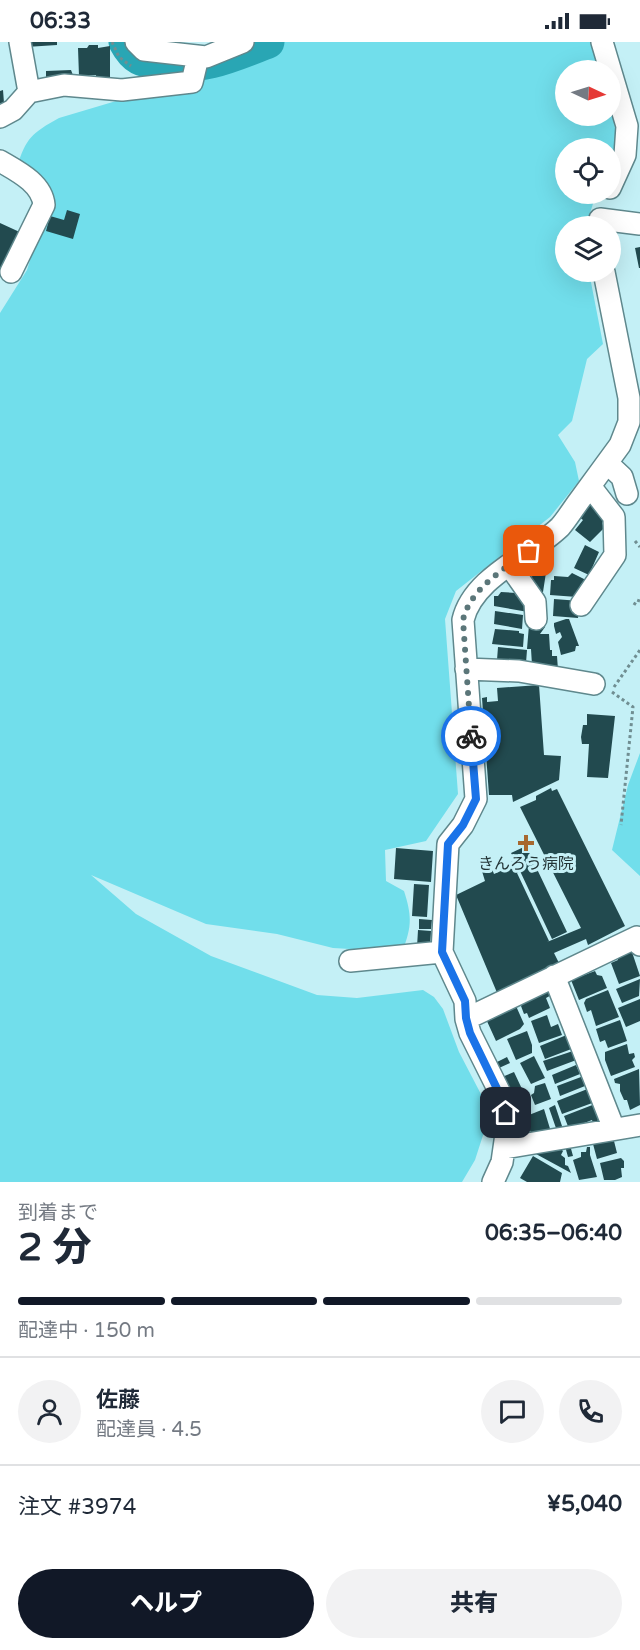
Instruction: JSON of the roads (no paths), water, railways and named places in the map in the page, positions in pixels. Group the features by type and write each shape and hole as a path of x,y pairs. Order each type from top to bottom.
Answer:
{"street":[{"path":"20,42 29,92"},
{"path":"136,42 144,50 196,66"},
{"path":"0,117 13,110 29,92 64,85 122,90 192,82 196,66 206,57 243,42"},
{"path":"602,42 627,126 625,155 621,164"},
{"path":"0,161 34,184 43,198 44,205 11,272"},
{"path":"621,224 640,224"},
{"path":"494,1182 502,1162 504,1148 506,1123 502,1099 470,1033 465,1001 442,952 448,844 463,825 476,799 463,620 465,610 479,591 562,525 590,486 623,477 630,411 628,386 606,282"},
{"path":"581,604 615,555 614,517 590,486"},
{"path":"509,566 536,602 536,619"},
{"path":"466,669 519,671 594,684"},
{"path":"466,1018 637,937 640,945"},
{"path":"350,960 442,952"},
{"path":"554,976 614,1129"},
{"path":"504,1148 640,1125"}],"waterway":[{"path":"125,42 132,53 140,59 177,65 217,60 268,42"}],"place":[{"name":"きんろう病院","path":"526,843"}]}
